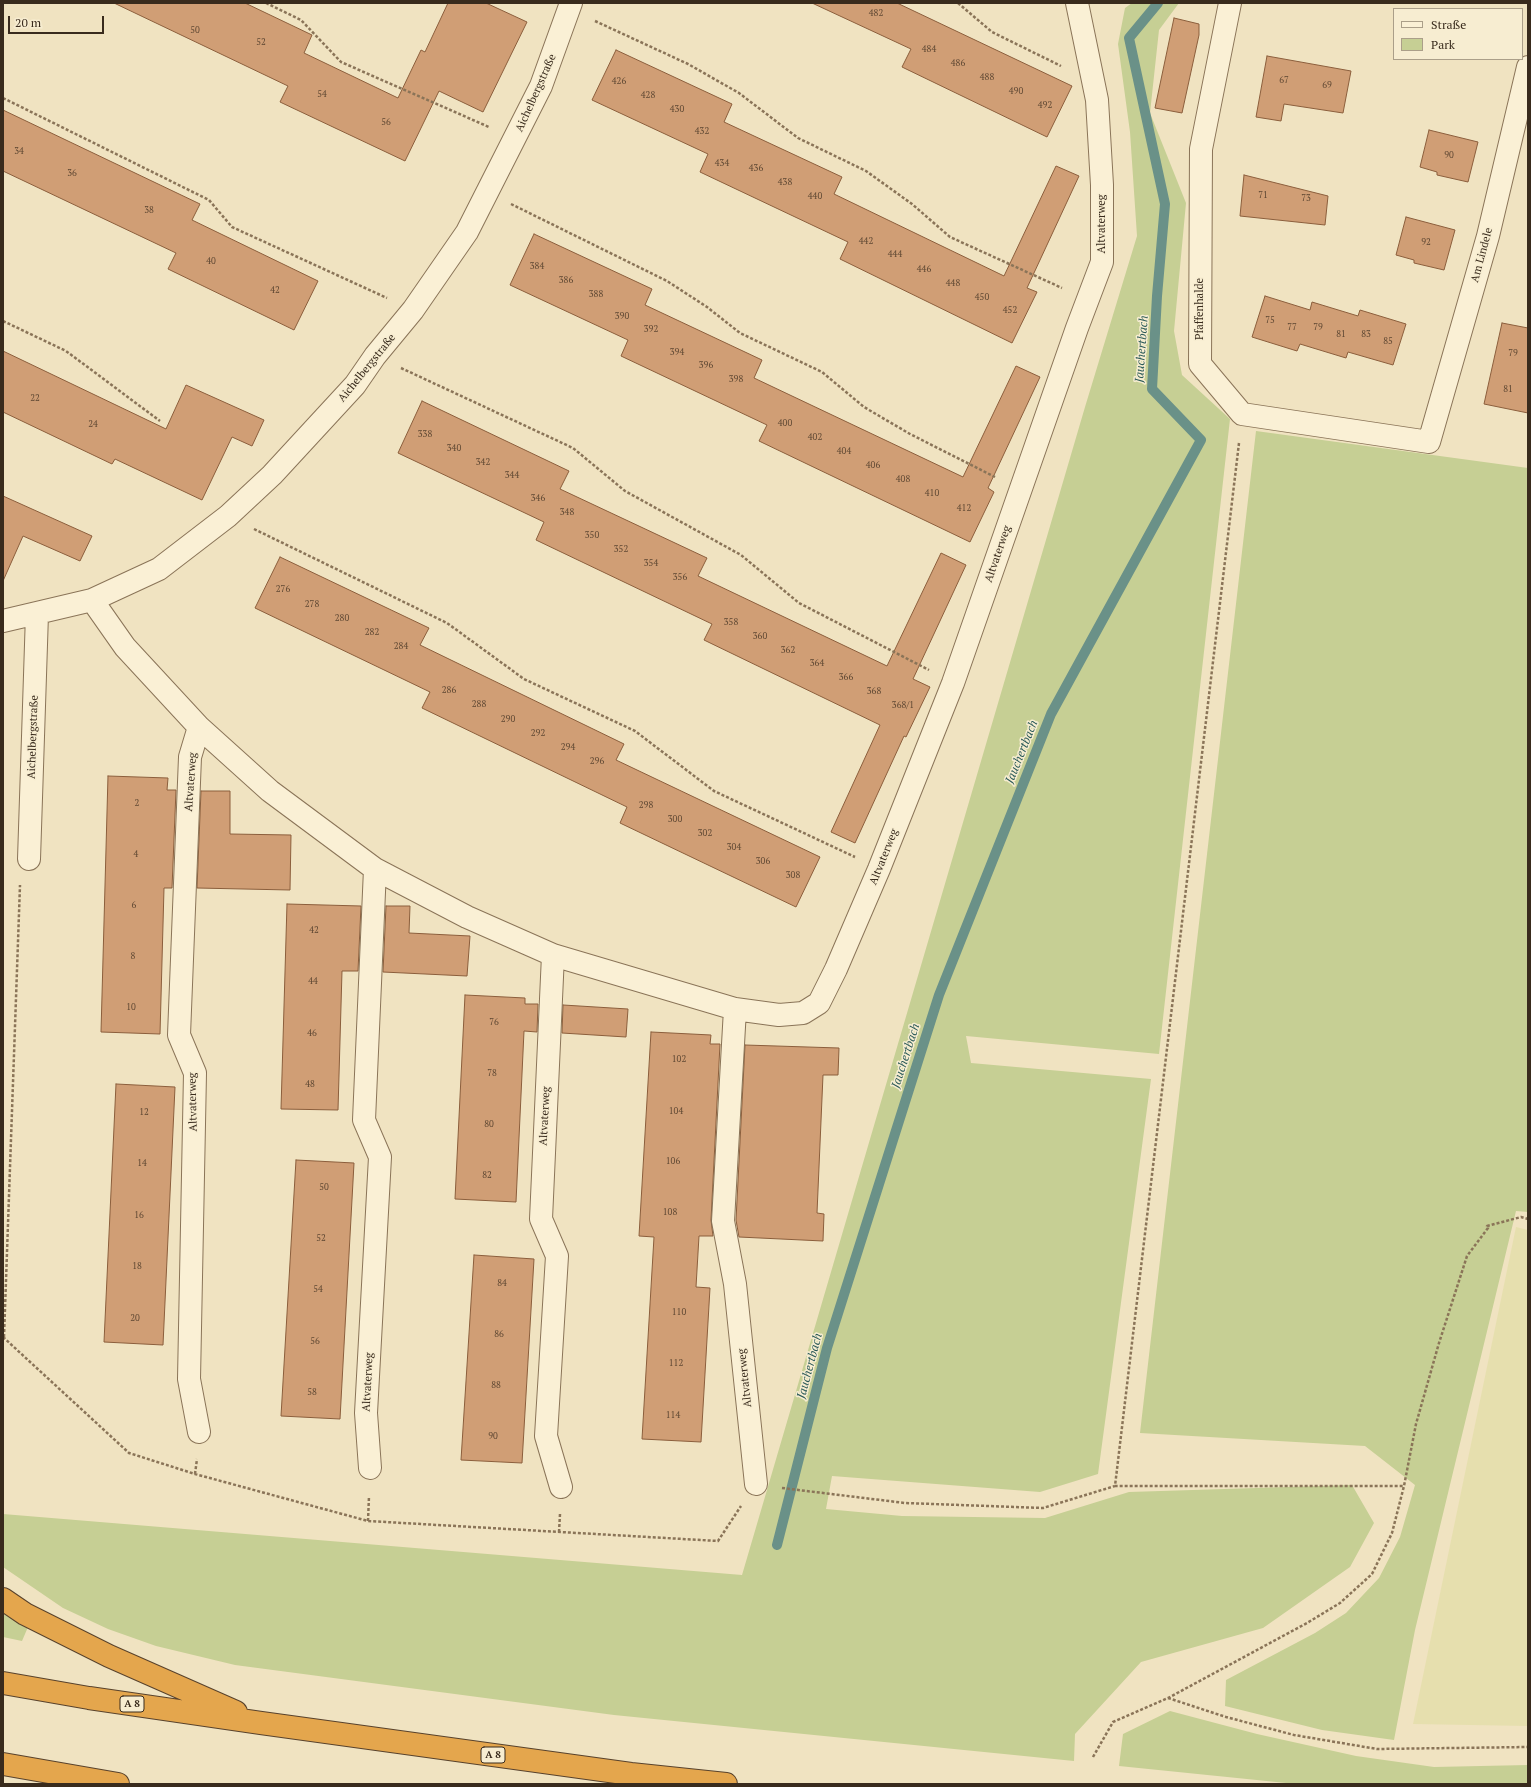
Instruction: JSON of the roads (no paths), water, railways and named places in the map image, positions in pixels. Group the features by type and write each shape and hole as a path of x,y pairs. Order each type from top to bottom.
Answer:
{"highway":[{"name":"A 8","path":"3,1599 25,1614 109,1656 261,1723"},
{"name":"A 8","path":"3,1683 89,1698 261,1723 623,1773 726,1784"},
{"path":"3,1764 118,1784"}],"street":[{"name":"Altvaterweg","path":"92,600 125,647 199,727 270,791 375,868 467,917 553,955 735,1009 778,1015 803,1013 819,1003 836,970 879,868 953,683 1020,490 1102,262 1102,185 1097,100 1077,3"},
{"name":"Pfaffenhalde","path":"1230,3 1201,149 1200,364 1242,414 1429,442"},
{"name":"Aichelbergstraße","path":"3,621 92,600 159,569 228,516 272,476 355,385 375,356 413,310 467,232 516,139 541,86 570,6"},
{"name":"Am Lindele","path":"1429,442 1488,236 1528,67"},
{"name":"Aichelbergstraße","path":"29,859 37,614"},
{"name":"Altvaterweg","path":"199,727 190,757 179,1035 195,1073 189,1378 199,1432"},
{"name":"Altvaterweg","path":"370,1468 366,1413 380,1157 364,1120 375,868"},
{"name":"Altvaterweg","path":"553,955 541,1219 557,1256 546,1436 561,1488"},
{"name":"Altvaterweg","path":"735,1009 723,1221 735,1284 756,1484"}],"waterway":[{"name":"Jauchertbach","path":"777,1545 827,1348 939,995 1051,714 1201,440 1152,389 1157,296 1165,204 1129,38 1158,3"}]}
